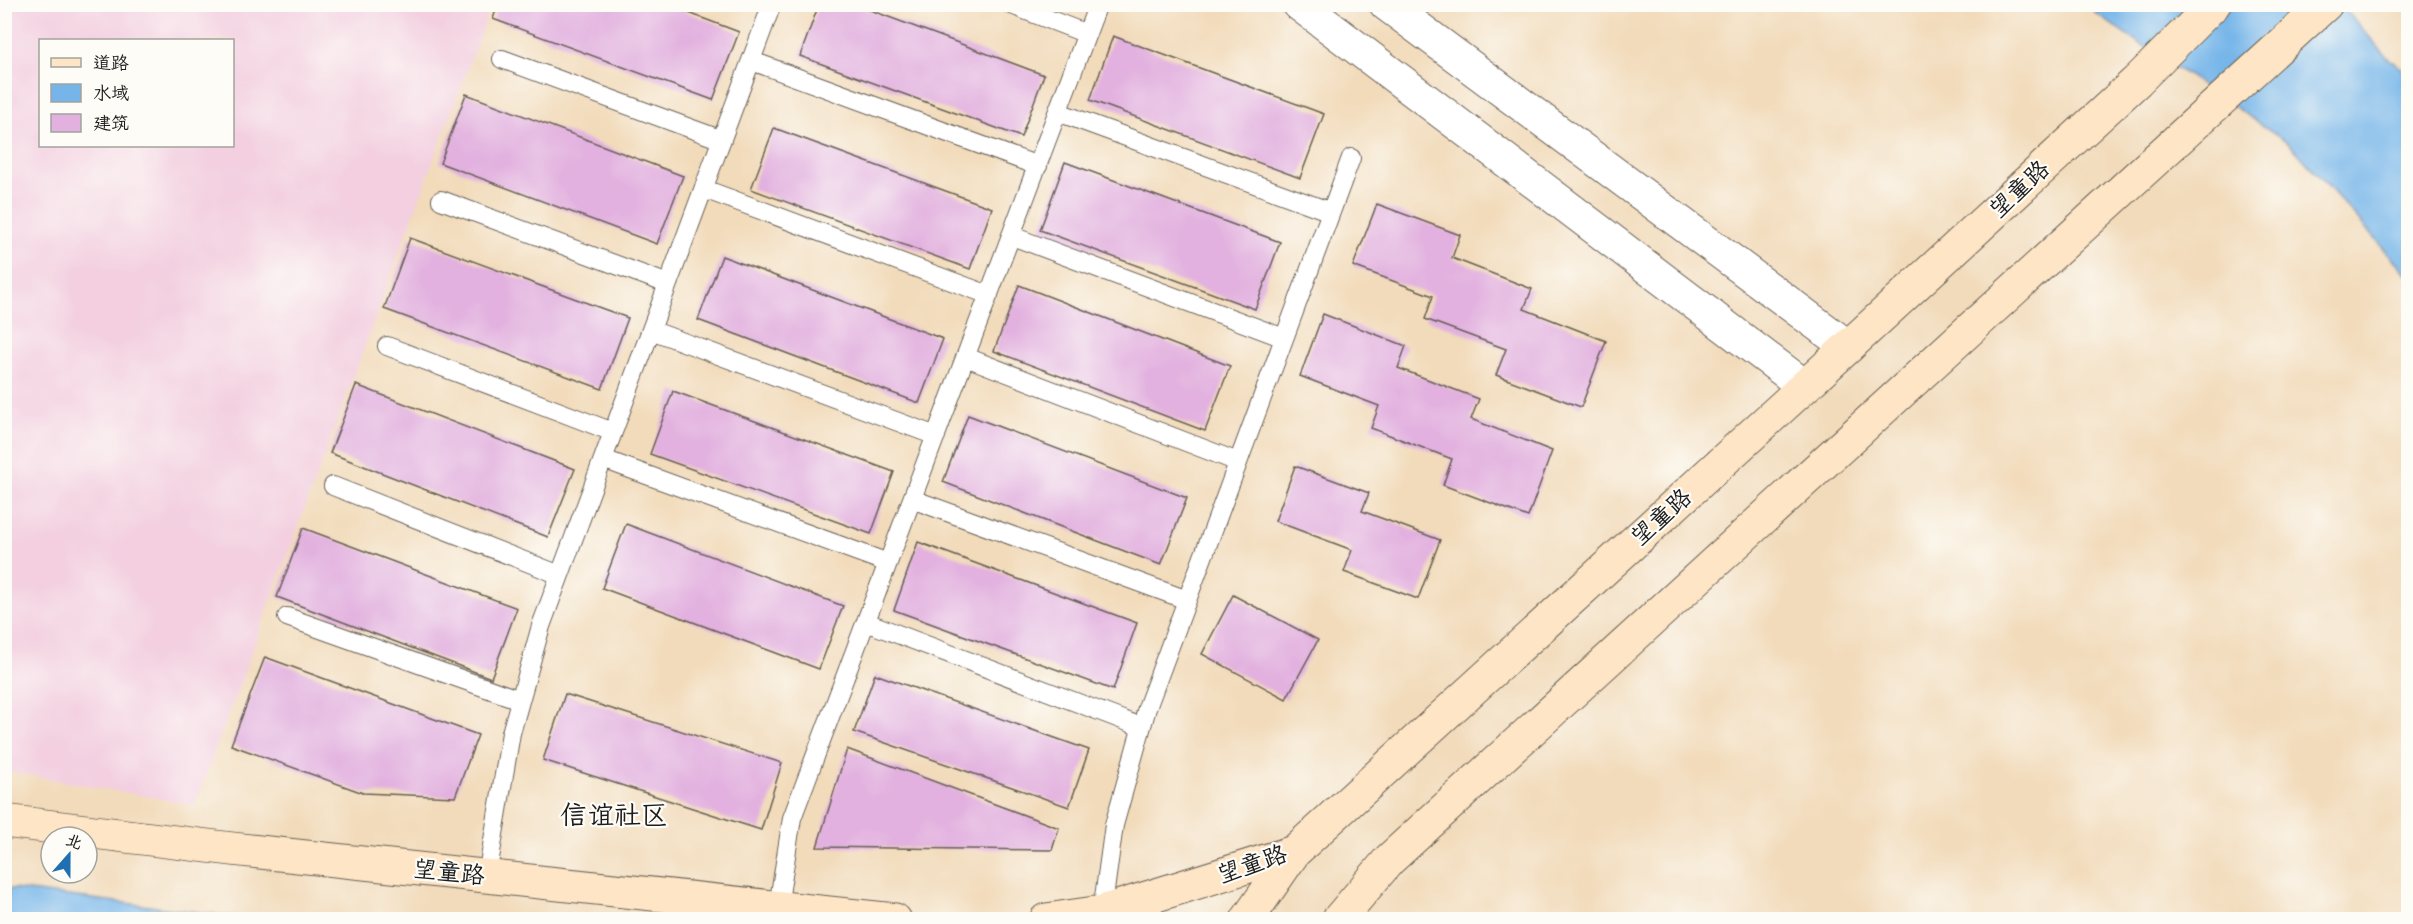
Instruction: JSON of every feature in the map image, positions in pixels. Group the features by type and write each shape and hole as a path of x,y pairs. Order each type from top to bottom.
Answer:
{"main road":[{"name":"望童路","path":"1046,920 1102,912 1294,852 1848,347 2136,81 2214,4"},
{"path":"1338,920 1389,860 2326,4"},
{"name":"望童路","path":"4,821 232,849 895,920"},
{"path":"1247,920 1294,852"}],"street":[{"path":"1299,4 1804,386"},
{"path":"1386,4 1848,347"}],"lane":[{"path":"487,876 511,733 541,626 772,4"},
{"path":"1009,4 1087,34"},
{"path":"778,907 792,818 1098,4"},
{"path":"502,59 722,140"},
{"path":"752,61 1038,166"},
{"path":"1058,112 1331,212"},
{"path":"1102,912 1114,825 1141,727 1351,158"},
{"path":"704,189 989,295"},
{"path":"441,201 668,284"},
{"path":"1012,236 1284,338"},
{"path":"651,330 936,436"},
{"path":"387,346 613,432"},
{"path":"966,357 1238,462"},
{"path":"603,459 888,563"},
{"path":"333,486 560,575"},
{"path":"912,499 1187,600"},
{"path":"287,616 520,700"},
{"path":"866,622 1141,727"}],"shaded area":[{"path":"4,5 491,5 195,805 5,771"}],"water":[{"path":"2089,5 2341,5 2387,57 2408,73 2408,275 2289,143 2096,14"},
{"path":"5,888 252,919 5,919"}],"building":[{"path":"498,4 665,4 739,32 713,100 493,19"},
{"path":"819,4 854,4 1044,75 1021,137 800,56"},
{"path":"1113,36 1324,114 1300,178 1090,100"},
{"path":"466,94 683,176 657,244 440,163"},
{"path":"774,128 992,208 970,269 751,189"},
{"path":"1065,162 1280,242 1255,309 1040,230"},
{"path":"1377,204 1460,235 1452,258 1532,289 1524,309 1606,341 1581,407 1496,375 1506,349 1425,319 1433,296 1353,266"},
{"path":"410,238 628,318 602,389 384,309"},
{"path":"722,256 943,339 919,403 698,320"},
{"path":"1019,285 1230,366 1205,431 994,351"},
{"path":"1323,314 1406,346 1398,368 1479,399 1471,419 1552,451 1528,517 1443,485 1452,459 1371,428 1379,406 1300,376"},
{"path":"356,385 575,469 548,537 330,453"},
{"path":"673,391 894,472 871,534 650,454"},
{"path":"968,415 1187,498 1161,565 943,482"},
{"path":"1295,466 1369,493 1362,511 1440,540 1418,599 1344,572 1352,550 1275,521"},
{"path":"626,524 843,606 819,669 602,588"},
{"path":"303,528 517,608 491,678 277,597"},
{"path":"918,542 1137,623 1113,690 894,610"},
{"path":"1233,595 1318,640 1286,699 1202,654"},
{"path":"265,657 478,735 455,797 363,793 231,745"},
{"path":"875,674 1089,750 1069,807 854,732"},
{"path":"565,694 782,763 761,830 543,760"},
{"path":"847,749 1059,828 1052,850 817,847"}],"district":[{"name":"信谊社区","path":"614,815"}]}
